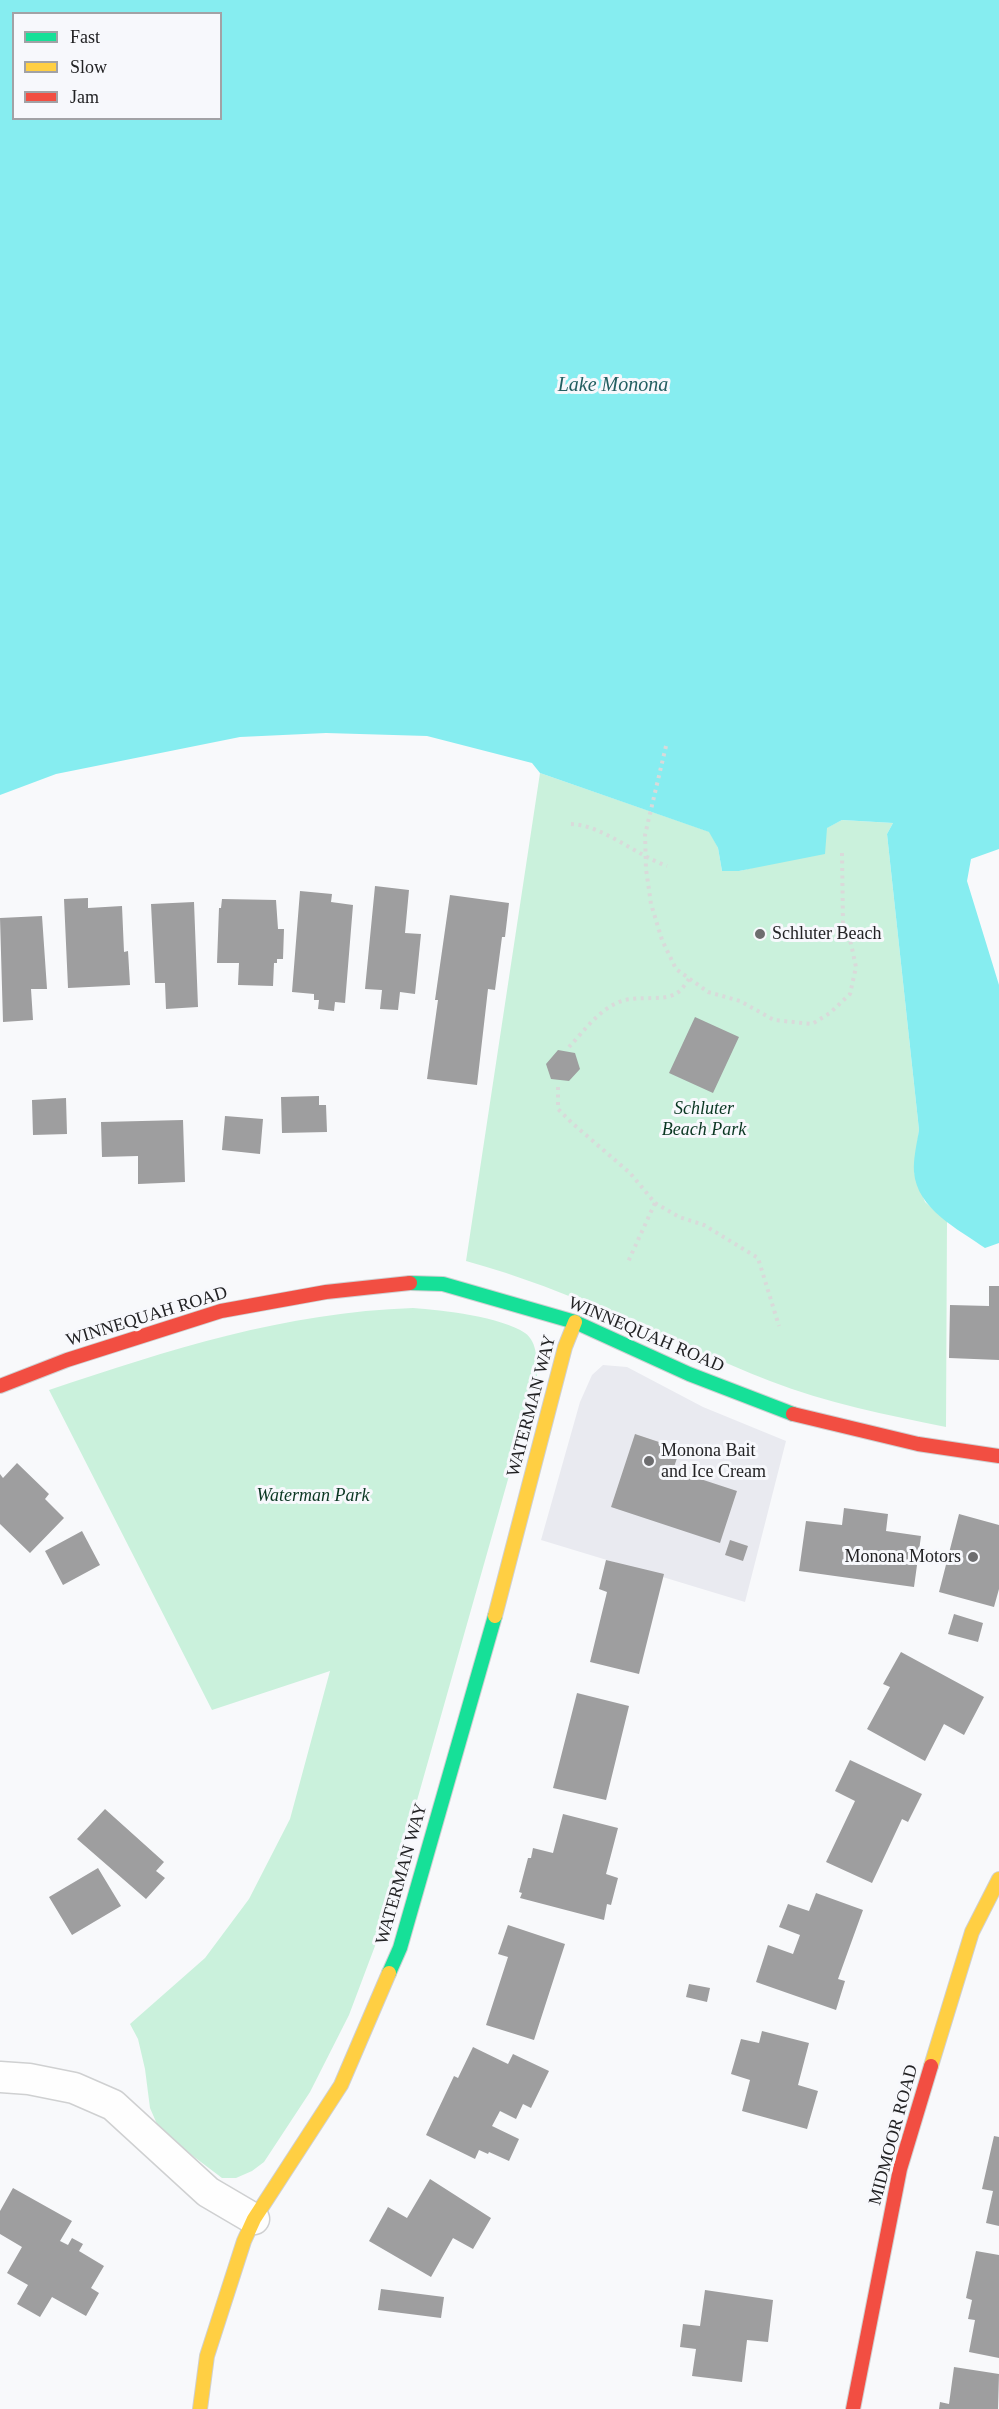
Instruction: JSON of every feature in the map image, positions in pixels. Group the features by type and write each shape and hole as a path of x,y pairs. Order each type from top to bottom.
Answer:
{"street":[{"name":"WINNEQUAH ROAD","path":"0,1386 67,1360 221,1311 326,1292 414,1283 443,1284 575,1322 689,1374 797,1415 918,1444 999,1456"},
{"name":"WATERMAN WAY","path":"200,2409 207,2356 244,2241 254,2219 341,2085 400,1948 500,1598 565,1347 575,1322"},
{"name":"MIDMOOR ROAD","path":"853,2409 900,2169 972,1932 999,1879"},
{"path":"0,2077 29,2079 74,2088 113,2105 208,2192 254,2219"}],"path":[{"path":"666,746 645,835 651,904 662,940 676,969 708,992 740,1001 774,1020 812,1024 830,1013 850,994 856,967 851,944 843,925 842,853"},
{"path":"571,824 583,825 646,859 667,866"},
{"path":"569,1047 601,1013 620,1001 639,997 662,998 678,993 689,979"},
{"path":"558,1088 558,1109 630,1173 655,1203 679,1217 713,1231 758,1258 779,1326"},
{"path":"627,1264 655,1203"}],"shaded area":[{"path":"603,1365 627,1367 703,1407 786,1441 745,1602 541,1540 580,1402 592,1375"}],"green space":[{"name":"Schluter Beach Park","path":"540,773 710,832 718,848 722,871 739,871 777,862 826,828 842,820 893,823 887,834 919,1130 914,1172 925,1202 947,1221 946,1427 857,1408 791,1389 544,1286 466,1261"},
{"name":"Waterman Park","path":"413,1308 455,1313 515,1327 529,1337 535,1347 537,1377 378,1938 349,2015 310,2092 264,2162 252,2171 236,2178 222,2178 160,2131 150,2108 138,2039 130,2024 205,1958 249,1899 290,1819 330,1671 212,1710 49,1390 138,1361 273,1325 366,1311"}],"water":[{"name":"Lake Monona","path":"0,0 999,0 999,849 971,859 967,881 999,985 999,1243 985,1248 951,1225 931,1207 917,1185 914,1167 919,1130 887,834 893,823 842,820 827,828 825,854 739,871 722,871 718,848 709,832 540,773 532,763 427,736 326,733 240,737 56,774 0,795"}],"building":[{"path":"375,886 409,890 405,933 421,934 415,994 400,992 398,1010 380,1009 382,990 365,989"},
{"path":"300,891 332,894 331,902 353,905 345,1003 335,1002 334,1011 318,1009 319,1000 314,1000 314,994 292,992"},
{"path":"450,895 509,903 495,990 488,989 477,1085 427,1079 438,1000 435,1000"},
{"path":"88,898 88,908 122,906 124,952 128,951 130,985 68,988 64,899"},
{"path":"222,899 276,900 278,929 284,929 283,959 277,959 277,963 274,963 273,986 238,985 239,963 217,963 219,908 221,908"},
{"path":"194,902 198,1007 166,1009 165,983 155,983 151,904"},
{"path":"42,916 47,989 31,989 33,1020 3,1022 0,918"},
{"path":"695,1017 739,1037 713,1093 669,1073"},
{"path":"558,1050 575,1053 580,1069 569,1081 551,1079 546,1064"},
{"path":"319,1096 319,1105 326,1105 327,1132 282,1133 281,1097"},
{"path":"66,1098 67,1134 33,1135 32,1100"},
{"path":"225,1116 263,1119 260,1154 222,1150"},
{"path":"183,1120 185,1182 138,1184 138,1156 102,1157 101,1122"},
{"path":"989,1286 999,1286 999,1360 949,1358 950,1305 989,1306"},
{"path":"635,1434 680,1449 673,1470 737,1491 720,1543 611,1507"},
{"path":"17,1463 49,1494 45,1499 64,1518 30,1553 0,1524 0,1474 3,1478"},
{"path":"844,1508 888,1514 886,1531 921,1536 914,1587 799,1571 806,1521 842,1525"},
{"name":"Monona Motors","path":"959,1514 999,1525 999,1589 994,1607 939,1592"},
{"path":"82,1531 100,1565 63,1585 45,1551"},
{"path":"730,1540 748,1546 743,1561 725,1555"},
{"path":"606,1560 664,1574 639,1674 590,1662 607,1592 599,1589"},
{"path":"954,1614 983,1623 978,1642 948,1634"},
{"path":"901,1652 984,1697 964,1735 944,1724 925,1761 867,1729 890,1687 883,1684"},
{"path":"577,1693 629,1706 606,1800 553,1788"},
{"path":"850,1760 922,1794 908,1822 902,1819 872,1883 826,1862 855,1801 835,1791"},
{"path":"105,1809 164,1862 156,1871 165,1878 146,1899 77,1839"},
{"path":"563,1814 618,1828 606,1874 618,1878 611,1905 607,1904 604,1920 520,1898 522,1893 519,1892 533,1848 553,1853"},
{"path":"98,1868 121,1906 72,1935 49,1897"},
{"path":"816,1893 863,1910 838,1979 845,1981 836,2010 756,1982 768,1945 793,1954 800,1935 779,1927 788,1904 809,1911"},
{"path":"508,1925 565,1944 534,2040 486,2025 508,1957 498,1954"},
{"path":"689,1984 710,1988 707,2002 686,1997"},
{"path":"762,2031 809,2043 798,2085 818,2091 807,2129 742,2111 750,2080 731,2074 741,2039 759,2043"},
{"path":"473,2047 508,2064 513,2054 549,2071 531,2108 523,2104 516,2119 500,2111 492,2126 519,2139 509,2161 479,2150 475,2159 426,2135 454,2076 458,2078"},
{"path":"994,2136 999,2137 999,2226 986,2223 993,2191 982,2189"},
{"path":"430,2179 491,2218 473,2249 453,2238 431,2277 369,2241 388,2207 407,2218"},
{"path":"13,2188 72,2221 60,2241 68,2245 72,2238 83,2244 79,2251 104,2266 91,2288 99,2293 86,2316 52,2297 40,2317 17,2304 28,2285 7,2273 22,2247 0,2234 0,2211"},
{"path":"976,2251 999,2255 999,2358 969,2352 975,2320 968,2319 972,2300 966,2298"},
{"path":"381,2289 444,2297 441,2318 378,2310"},
{"path":"705,2290 773,2300 768,2342 747,2340 742,2382 692,2376 696,2349 680,2347 683,2324 700,2326"},
{"path":"954,2367 999,2374 998,2409 939,2409 940,2402 949,2404"}],"traffic: fast":[{"path":"410,1283 443,1284 575,1322 689,1374 793,1414"},
{"path":"389,1973 400,1948 495,1616"}],"traffic: slow":[{"path":"495,1616 565,1347 575,1322"},
{"path":"931,2066 972,1932 999,1879"},
{"path":"200,2409 207,2356 244,2241 254,2219 341,2085 389,1973"}],"traffic: jam":[{"path":"0,1386 67,1360 221,1311 326,1292 410,1283"},
{"path":"793,1414 918,1444 999,1456"},
{"path":"853,2409 900,2169 931,2066"}],"place":[{"name":"Schluter Beach","path":"760,934"},
{"name":"Monona Bait and Ice Cream","path":"649,1461"},
{"name":"Monona Motors","path":"973,1557"}]}
